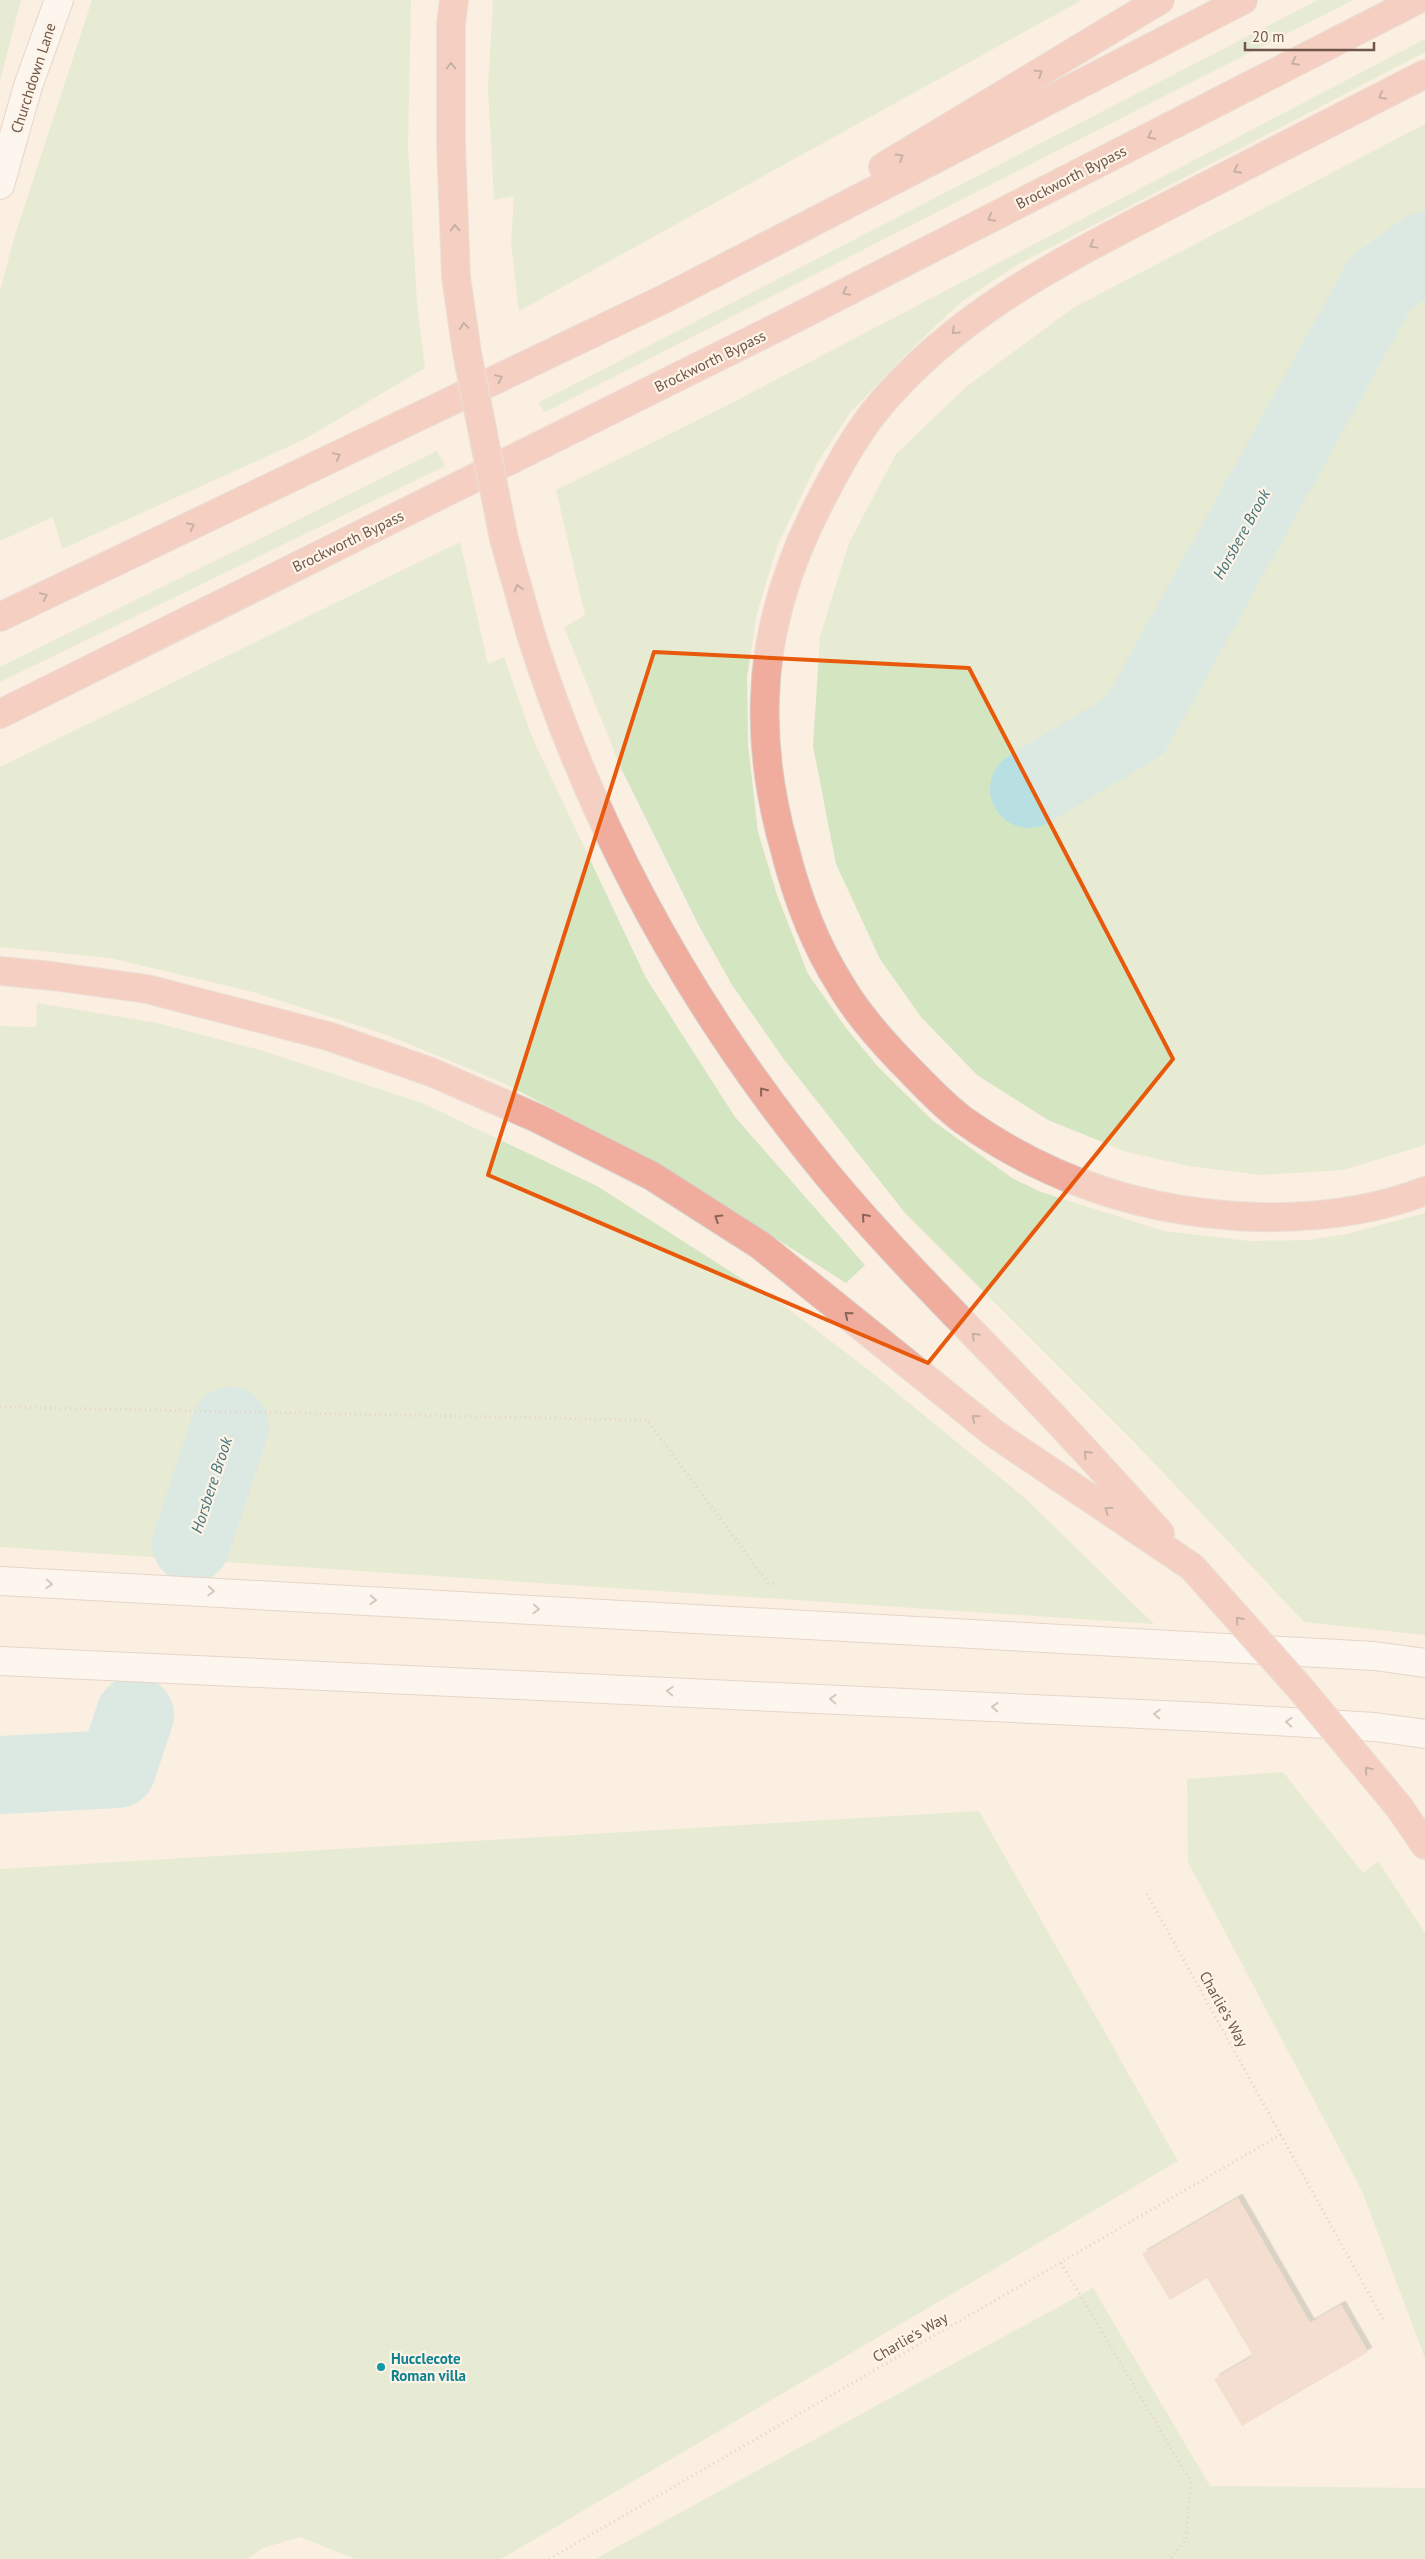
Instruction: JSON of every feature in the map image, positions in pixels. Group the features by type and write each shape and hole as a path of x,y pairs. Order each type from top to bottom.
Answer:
{"highway":[{"path":"454,0 451,24 451,145 456,277 468,353 504,539 531,635 554,706 602,821 682,969 750,1074 830,1178 927,1287 1028,1390 1192,1567 1300,1688 1399,1807 1425,1846"},
{"path":"664,299 1160,0"},
{"path":"0,617 664,299 1243,0"},
{"name":"Brockworth Bypass","path":"7,711 784,324 1417,0"},
{"path":"1425,74 1096,242 1034,277 960,327 918,366 874,412 837,469 805,529 783,593 770,645 764,697 767,755 775,813 791,874 811,930 840,985 877,1036 960,1117 1003,1145 1049,1170 1111,1195 1172,1209 1232,1216 1284,1216 1349,1210 1425,1191"},
{"path":"0,972 52,976 147,989 318,1033 431,1072 537,1118 652,1176 760,1245 995,1434 1192,1567"}],"street":[{"name":"Churchdown Lane","path":"0,185 28,86 59,0"},
{"path":"0,1581 1374,1656 1425,1663"},
{"path":"0,1660 1216,1717 1375,1727 1425,1734"}],"path":[{"path":"0,1407 647,1420 768,1583 778,1584"},
{"name":"Charlie's Way","path":"1147,1894 1384,2319"},
{"name":"Charlie's Way","path":"550,2559 1282,2134"},
{"path":"1061,2263 1191,2482 1186,2538 1170,2559"}],"highlighted area":[{"path":"654,652 969,668 1173,1059 928,1363 488,1175"}],"green space":[{"path":"0,0 21,0 0,81"},
{"path":"92,0 411,0 408,145 417,303 425,368 303,440 62,549 53,517 0,541 0,291 14,238"},
{"path":"493,0 1082,0 519,311 511,243 514,196 494,200 488,88"},
{"path":"1318,0 1353,0 545,412 538,403"},
{"path":"1425,39 1425,52 1017,265 961,302 903,357 850,413 817,463 778,544 757,613 747,677 748,745 758,832 777,895 808,974 846,1028 879,1068 933,1121 1012,1178 1041,1192 1164,1231 1250,1241 1308,1240 1347,1234 1425,1213 1425,1635 1304,1622 1138,1446 905,1213 783,1058 732,985 699,926 621,768 564,627 585,615 556,490 724,407"},
{"path":"1425,124 1425,1145 1343,1170 1261,1175 1189,1166 1127,1152 1048,1120 977,1075 921,1017 880,959 836,864 813,746 820,636 849,543 896,454 966,387 1073,308"},
{"path":"437,451 445,466 0,682 0,667"},
{"path":"460,542 488,664 504,657 532,737 646,978 735,1117 865,1265 846,1283 654,1161 501,1082 387,1035 253,992 110,958 0,947 0,767"},
{"path":"37,1003 157,1023 260,1050 422,1103 597,1186 786,1307 870,1371 1025,1498 1154,1624 0,1547 0,1026 36,1027"},
{"path":"1283,1772 1363,1873 1378,1861 1425,1933 1425,2358 1362,2191 1188,1862 1187,1779"},
{"path":"979,1811 1178,2161 501,2559 355,2559 300,2537 263,2548 247,2559 0,2559 0,1869"},
{"path":"1093,2288 1210,2486 1425,2488 1425,2559 595,2559"}],"building":[{"path":"1238,2198 1310,2323 1341,2305 1368,2352 1242,2426 1214,2379 1253,2356 1207,2278 1170,2300 1142,2254"}],"waterway":[{"name":"Horsbere Brook","path":"1029,789 1135,726 1380,284 1425,251"},
{"name":"Horsbere Brook","path":"191,1544 230,1426"},
{"name":"Horsbere Brook","path":"0,1775 117,1769 135,1715"}],"place":[{"name":"Hucclecote Roman villa","path":"381,2367"}]}
